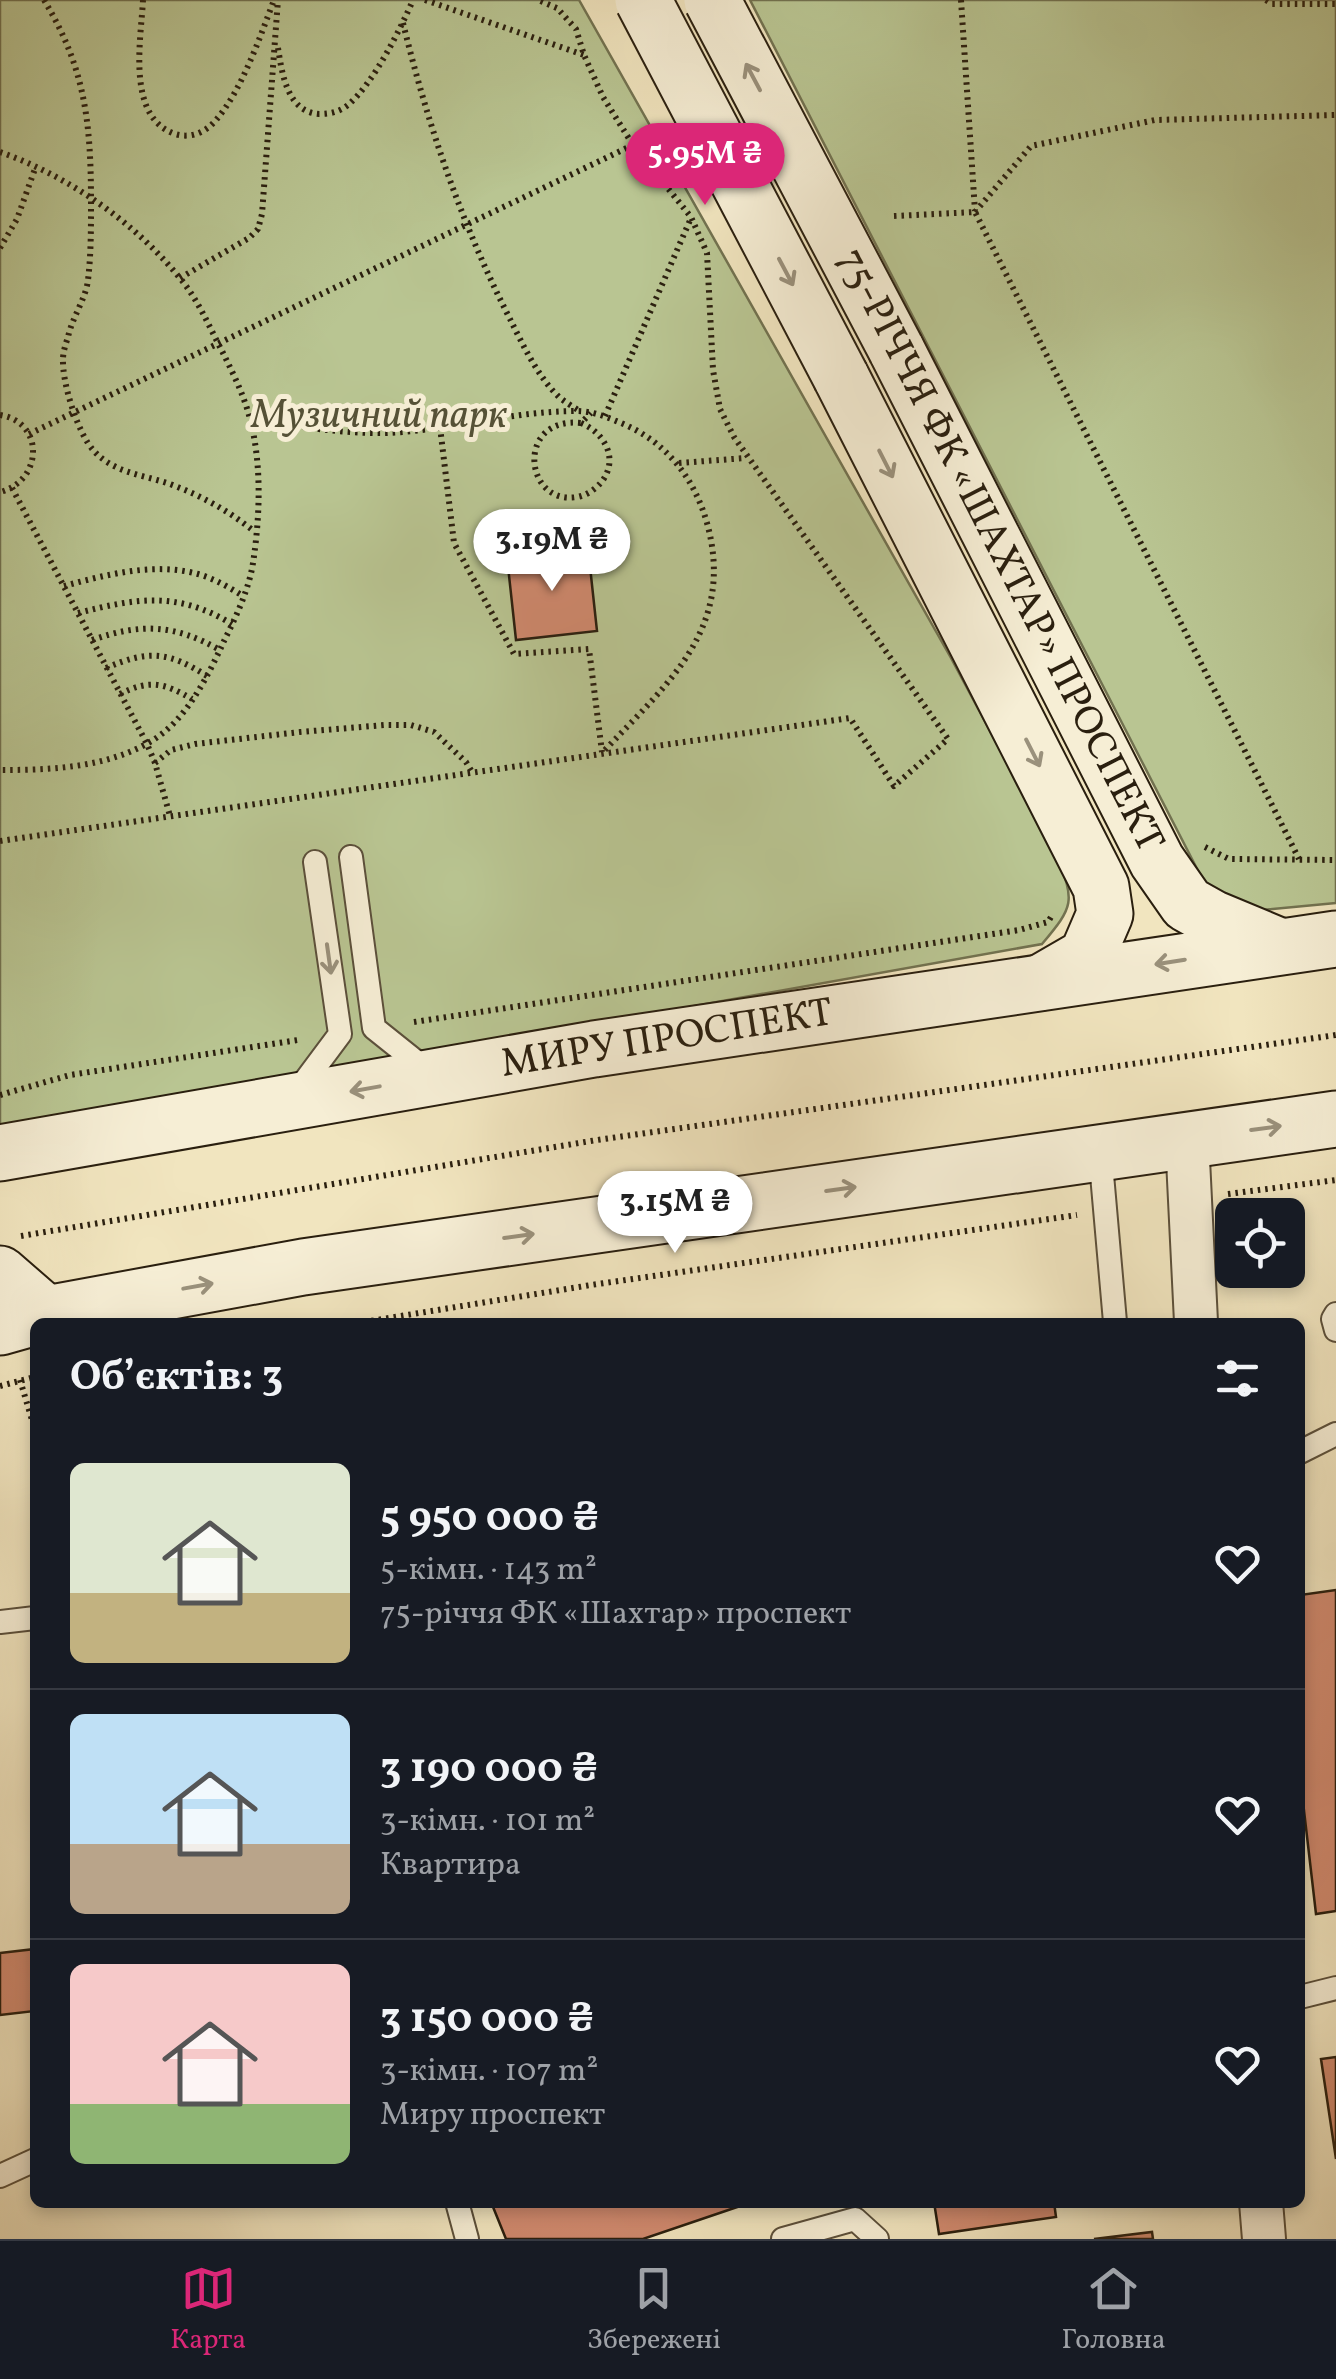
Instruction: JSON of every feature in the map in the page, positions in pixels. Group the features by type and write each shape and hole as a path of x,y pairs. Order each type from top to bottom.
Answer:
{"main road":[{"name":"75-РІЧЧЯ ФК «ШАХТАР» ПРОСПЕКТ","path":"643,0 842,377 1101,887 1105,914 1087,956 1042,982"},
{"name":"75-РІЧЧЯ ФК «ШАХТАР» ПРОСПЕКТ","path":"712,0 896,349 1157,861 1187,904 1279,946"},
{"name":"МИРУ ПРОСПЕКТ","path":"1,1155 594,1049 1336,939"},
{"path":"39,1318 303,1267 1336,1119"},
{"path":"8,1255 23,1321"}],"street":[{"path":"1187,1139 1196,1318"},
{"path":"1262,2208 1264,2239"}],"lane":[{"path":"351,857 374,1028 436,1077"},
{"path":"289,1102 340,1034 315,862"},
{"path":"1100,1152 1115,1318"},
{"path":"1336,1314 1336,1330"},
{"path":"1305,1450 1336,1434"},
{"path":"0,1622 30,1619"},
{"path":"1305,1996 1336,1988"},
{"path":"0,2176 30,2162"},
{"path":"459,2208 467,2239"},
{"path":"783,2239 854,2211 878,2239"}],"path":[{"path":"44,0 79,76 87,113 91,198 88,285 68,334 63,358 70,401 91,448 102,458 133,474 208,500 255,532"},
{"path":"142,0 142,96 160,127 188,137 204,131 227,103 276,0"},
{"path":"180,278 258,230 276,0"},
{"path":"276,32 290,96 312,113 332,114 358,96 413,0"},
{"path":"424,0 584,55"},
{"path":"0,841 850,718 894,786 948,739 747,458 720,409 713,370 708,253 691,217 633,145 603,97 576,30 558,8 538,0"},
{"path":"961,0 975,212 1299,859"},
{"path":"1266,0 1272,4 1336,4"},
{"path":"403,23 448,180 466,224 544,379 559,397 580,411"},
{"path":"894,216 975,212 1030,146 1155,120 1336,115"},
{"path":"29,434 633,145"},
{"path":"0,152 36,166 91,198 137,234 180,278 218,343 250,419 258,492 252,565 243,596 206,676 167,731 123,754 78,766 0,770"},
{"path":"0,248 17,218 36,166"},
{"path":"605,416 691,217"},
{"path":"250,419 387,433 580,411 637,429 662,446 678,463 701,503 710,536 709,608 688,658 602,754"},
{"path":"581,422 601,436 607,446 607,471 592,491 579,496 554,494 536,475 534,450 539,439 557,424 581,422 591,413"},
{"path":"0,415 19,422 29,434 34,450 32,466 24,478 0,492"},
{"path":"440,426 454,543 514,654 589,649 602,754"},
{"path":"678,463 747,458"},
{"path":"12,488 147,744 170,816"},
{"path":"64,586 121,573 168,570 210,578 243,596"},
{"path":"78,613 130,601 170,600 205,609 232,624"},
{"path":"92,640 115,632 157,628 195,636 220,650"},
{"path":"106,668 142,655 158,654 187,663 206,676"},
{"path":"120,694 136,686 153,684 170,687 192,699"},
{"path":"155,762 170,750 196,744 411,725 434,732 472,772"},
{"path":"374,1028 1019,930 1048,922 1061,902 1101,887"},
{"path":"0,1095 70,1075 340,1034"},
{"path":"8,1255 597,1140 1336,1035"},
{"path":"1190,1200 1336,1180"},
{"path":"389,1318 1105,1211"},
{"path":"0,1386 30,1378"},
{"path":"20,1380 30,1413"}],"green space":[{"name":"Музичний парк","path":"0,0 579,0 951,658 1057,856 1067,884 1068,903 1066,912 1042,944 0,1130"},
{"path":"750,0 1336,0 1336,903 1241,912 1210,894"}],"building":[{"path":"588,548 597,631 516,640 507,557"},
{"path":"1336,1590 1336,1911 1316,1914 1305,1819 1305,1594"},
{"path":"30,1950 30,2012 0,2015 0,1953"},
{"path":"1336,2057 1336,2159 1321,2059"},
{"path":"493,2208 734,2208 643,2239 506,2239"},
{"path":"935,2208 1055,2208 1056,2217 939,2234"},
{"path":"1152,2232 1153,2239 1094,2239"}]}
